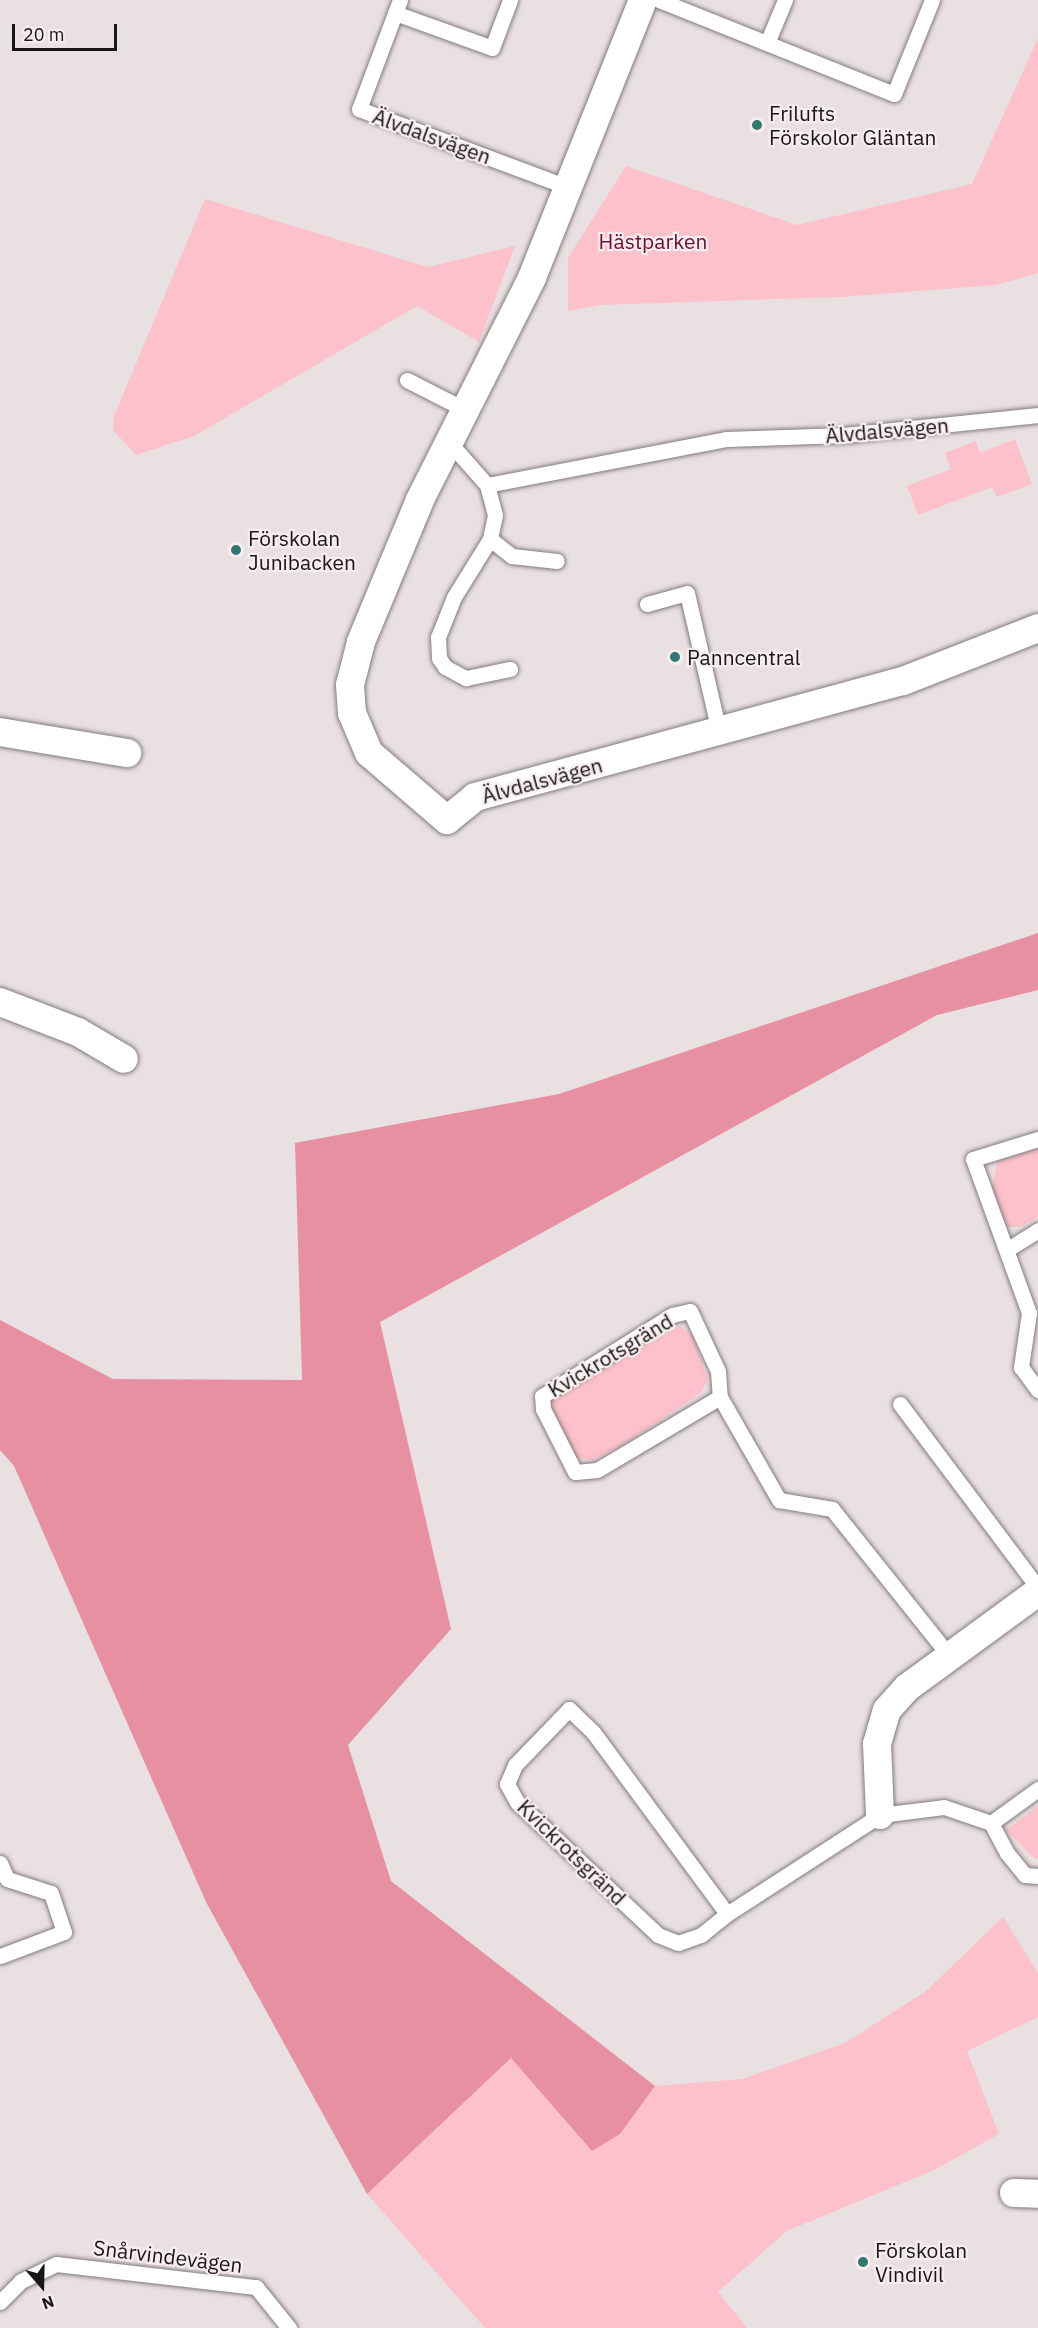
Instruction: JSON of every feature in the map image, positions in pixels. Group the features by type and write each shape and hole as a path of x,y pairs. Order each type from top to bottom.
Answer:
{"street":[{"name":"Älvdalsvägen","path":"643,0 532,278 420,500 361,642 350,685 352,713 369,753 447,820 475,797 903,681 1038,628"},
{"path":"0,732 127,753"},
{"path":"0,1002 78,1032 124,1059"},
{"path":"880,1815 877,1744 887,1710 908,1687 951,1658 1038,1590"}],"lane":[{"name":"Älvdalsvägen","path":"510,0 492,48 398,6 359,109 568,187"},
{"path":"659,0 894,94 932,0"},
{"path":"767,43 785,0"},
{"path":"407,380 466,410"},
{"name":"Älvdalsvägen","path":"487,485 726,439 844,435 1038,415"},
{"path":"449,442 487,485 495,515 490,539 454,597 438,637 440,658 445,667 465,678 510,669"},
{"path":"490,539 512,556 557,561"},
{"path":"647,604 687,593 719,732"},
{"path":"1038,1139 973,1159 1008,1249 1029,1312 1021,1367 1038,1390"},
{"path":"1008,1249 1038,1230"},
{"name":"Kvickrotsgränd","path":"720,1397 597,1470 575,1472 543,1409 542,1396 672,1315 690,1311 718,1371 720,1397 779,1500 832,1509 951,1658"},
{"path":"900,1404 1038,1590"},
{"name":"Kvickrotsgränd","path":"727,1914 593,1732 569,1709 515,1765 507,1784 517,1802 658,1935 678,1943 701,1935 727,1914 880,1815 944,1807 991,1823"},
{"path":"1038,1789 991,1823 1007,1853 1025,1875 1038,1876"},
{"path":"0,1863 7,1879 51,1893 64,1932 0,1956"},
{"name":"Snårvindevägen","path":"0,2302 21,2280 56,2264 256,2288 289,2328"}],"green space":[{"name":"Hästparken","path":"1038,38 1038,273 996,285 841,297 600,305 568,311 568,258 626,166 797,225 972,184"},
{"path":"205,199 428,267 515,246 479,342 417,306 194,436 136,455 113,430 114,416"},
{"path":"1015,439 1032,484 997,497 992,487 918,515 907,486 951,469 945,453 976,441 980,453"},
{"path":"1038,1148 1038,1217 1020,1227 1005,1227 992,1189 997,1162"},
{"path":"680,1326 693,1336 708,1379 701,1393 621,1446 592,1460 576,1458 551,1413 554,1396"},
{"path":"1038,1806 1038,1858 1035,1859 1006,1830"},
{"path":"1003,1917 1038,1973 1038,2017 967,2051 999,2134 934,2170 787,2231 718,2292 747,2328 485,2328 367,2194 511,2058 620,2134 655,2086 742,2079 845,2043 926,1991"}],"shaded area":[{"path":"1038,933 1038,990 937,1015 380,1322 451,1629 348,1745 391,1881 655,2086 620,2134 592,2151 511,2058 367,2194 206,1902 14,1466 0,1450 0,1320 113,1379 302,1380 295,1143 559,1094"}],"place":[{"name":"Frilufts Förskolor Gläntan","path":"757,125"},
{"name":"Förskolan Junibacken","path":"236,550"},
{"name":"Panncentral","path":"675,657"},
{"name":"Förskolan Vindivil","path":"863,2262"}]}
